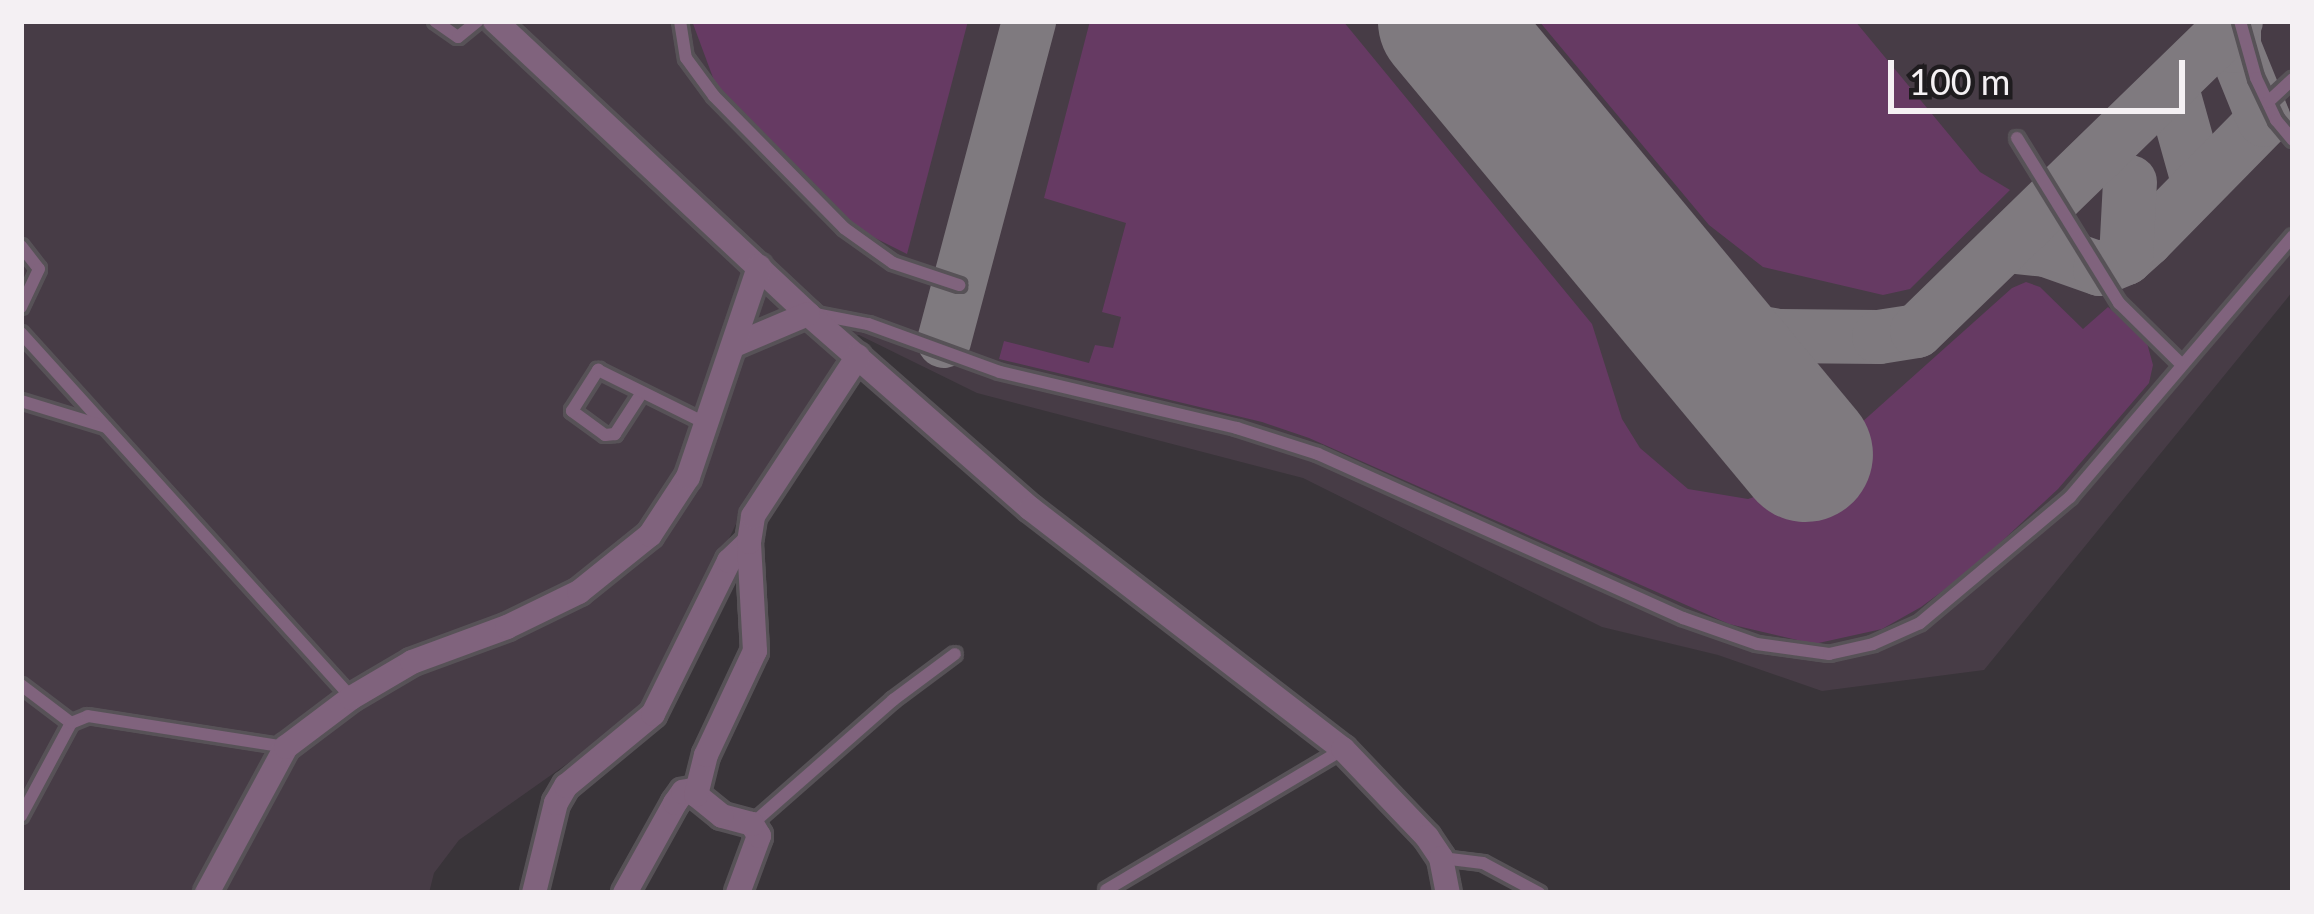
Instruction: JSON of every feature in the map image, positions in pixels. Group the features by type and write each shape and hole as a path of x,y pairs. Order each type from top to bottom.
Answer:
{"street":[{"path":"495,21 808,314 1030,509 1343,749 1400,804 1441,858 1448,893"},
{"path":"207,893 286,747 351,698 412,662 507,627 604,577 671,509 707,424 759,267"},
{"path":"736,344 808,314"},
{"path":"738,893 758,848 752,824 706,807 696,789 706,755 755,651 749,542 757,504 858,356"},
{"path":"533,893 556,803 566,786 652,714 729,561 749,542"},
{"path":"626,893 675,803 683,792 696,789"}],"lane":[{"path":"435,21 458,37 478,21"},
{"path":"680,21 686,58 714,96 844,228 893,263 959,285"},
{"path":"2240,21 2269,102 2293,140"},
{"path":"2269,102 2293,79"},
{"path":"2017,138 2119,303 2182,365"},
{"path":"808,314 868,324 1000,372 1238,428 1318,454 1683,618 1757,644 1808,654 1852,650 1892,637 1966,590 2070,497 2293,236"},
{"path":"21,247 39,268 21,307"},
{"path":"21,333 351,698"},
{"path":"641,394 615,434 605,435 572,411 598,370 707,424"},
{"path":"21,401 107,428"},
{"path":"752,824 893,700 955,654"},
{"path":"21,685 71,723"},
{"path":"21,816 71,723 88,716 286,747"},
{"path":"1106,890 1343,749"},
{"path":"1441,858 1483,863 1539,893"}],"shaded area":[{"path":"21,21 2293,21 2293,291 1984,670 1822,691 1718,655 1602,627 1303,478 977,393 859,335 849,337 836,355 838,366 747,501 649,706 459,840 434,873 429,893 21,893"},
{"path":"692,21 968,21 907,254 861,231 715,83"},
{"path":"1090,21 1343,21 1592,324 1622,419 1640,448 1688,489 1748,499 1775,490 1833,448 2012,288 2026,282 2040,287 2083,329 2108,307 2147,343 2153,365 2149,383 2058,489 1971,570 1921,607 1882,629 1814,644 1729,624 1309,438 1262,422 999,359 1004,341 1089,363 1095,345 1113,348 1121,317 1102,312 1126,223 1044,198"},
{"path":"1539,21 1855,21 1980,172 2010,190 1910,289 1883,295 1763,267 1709,225"}],"taxiway":[{"path":"944,341 1029,21"},
{"path":"1680,304 1731,328 1779,336 1879,337 1917,331 2236,21"},
{"path":"2006,246 2046,250 2100,269 2126,258 2146,240 2264,120 2234,46 2234,23"},
{"path":"2171,85 2199,185"},
{"path":"2126,258 2130,182"}],"runway":[{"path":"1445,21 1805,454"}]}
